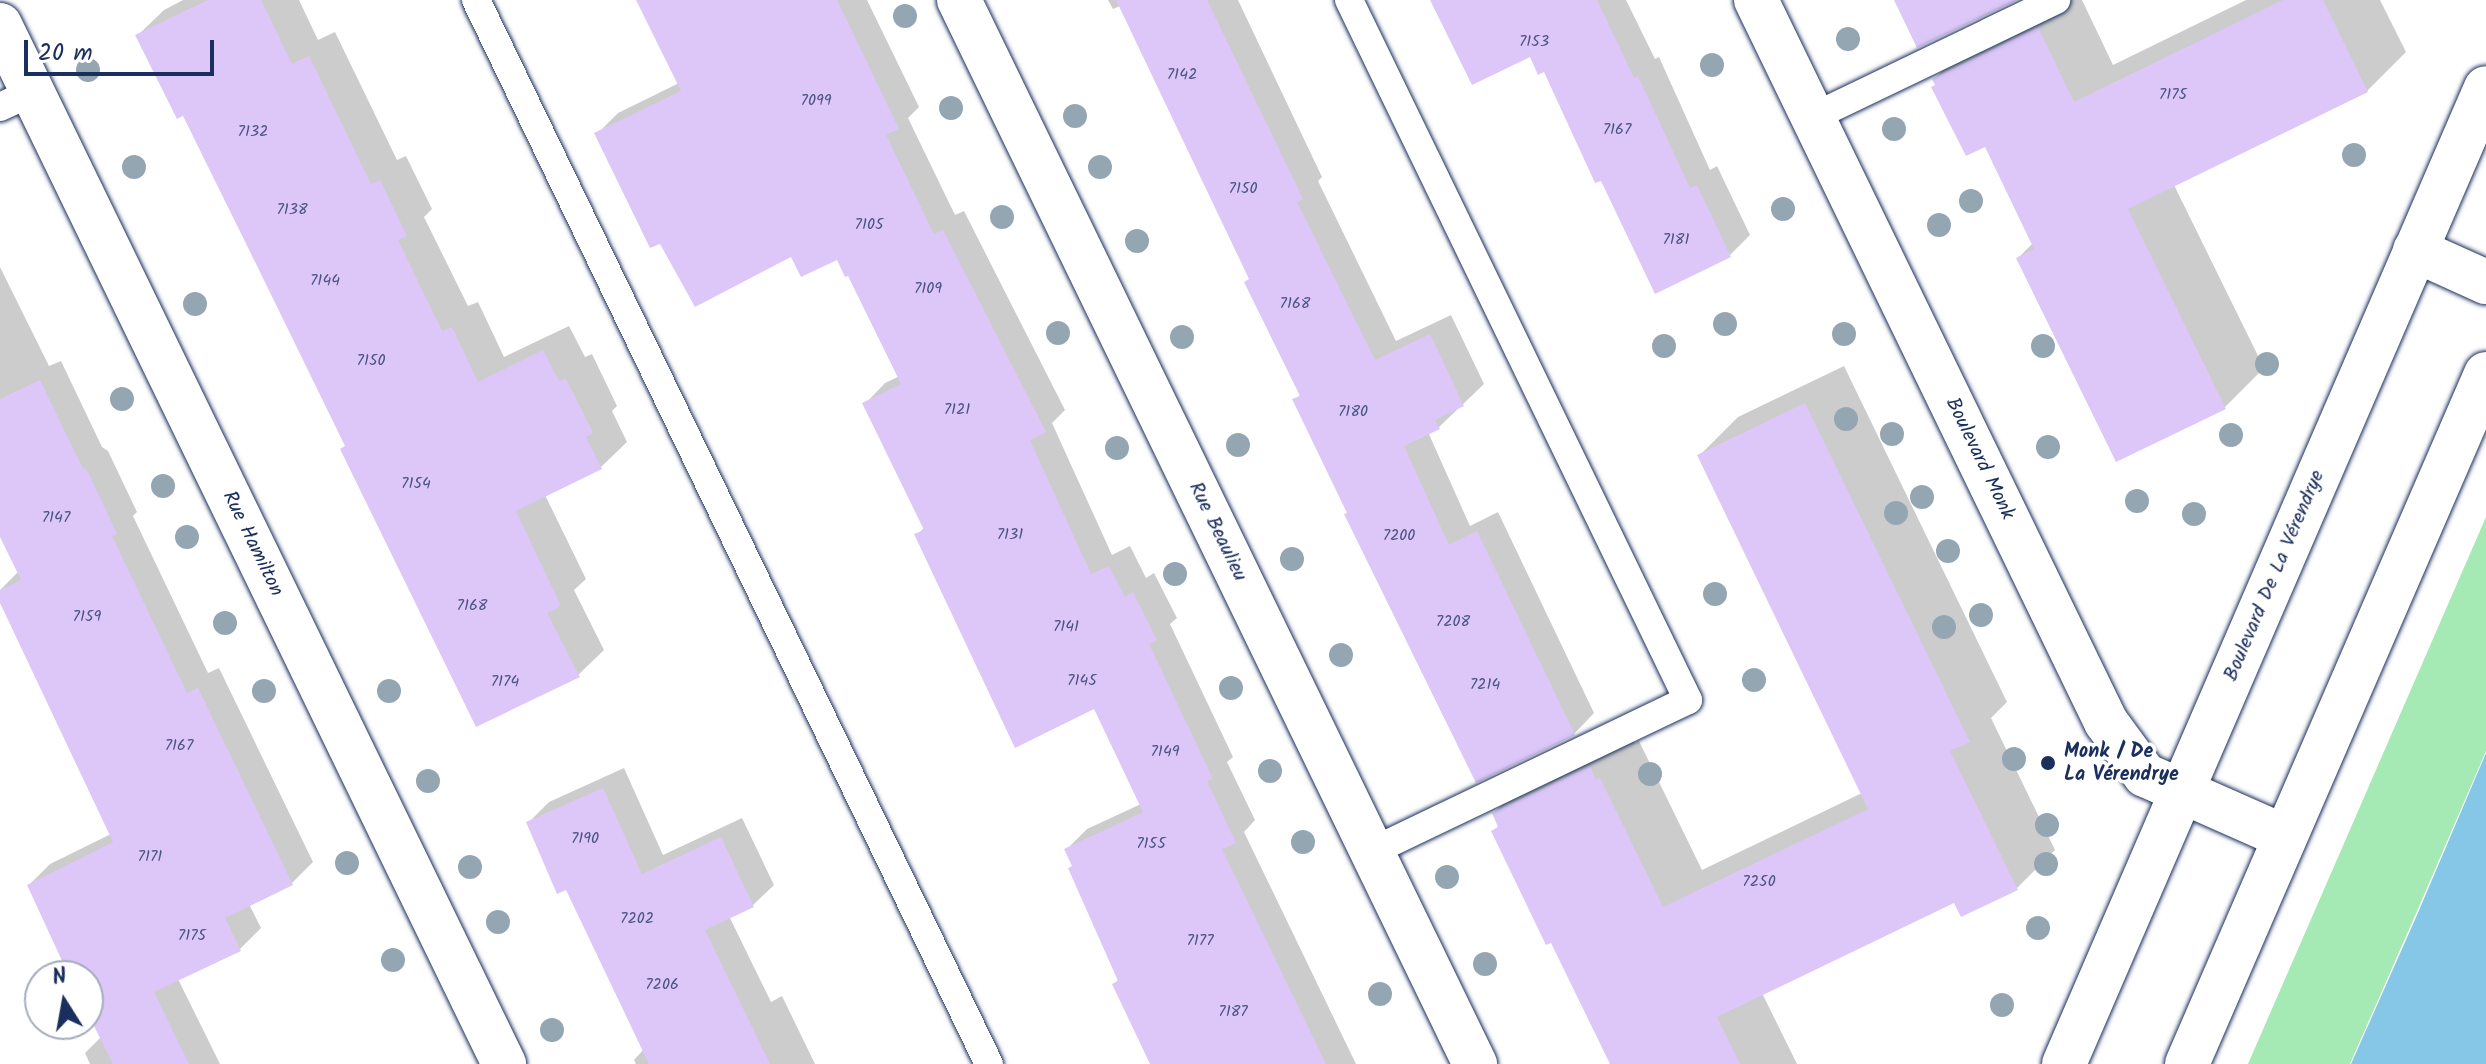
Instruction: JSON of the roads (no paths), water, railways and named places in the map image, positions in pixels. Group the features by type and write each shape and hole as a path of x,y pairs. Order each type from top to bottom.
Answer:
{"street":[{"name":"Rue Beaulieu","path":"959,0 1475,1064"},
{"name":"Boulevard Monk","path":"1756,0 2106,722 2145,775 2285,837"},
{"name":"Rue Hamilton","path":"0,25 16,99 504,1064"},
{"name":"Boulevard De La Vérendrye","path":"2064,1064 2486,88"},
{"path":"2415,250 2486,282"},
{"path":"2187,1064 2486,374"}],"lane":[{"path":"476,0 989,1064"},
{"path":"1349,0 1688,700 1371,852"},
{"path":"1813,117 2056,0"}],"water":[{"path":"2486,753 2486,1064 2351,1064 2417,915"}],"place":[{"name":"Monk / De La Vérendrye","path":"2048,763"}]}
